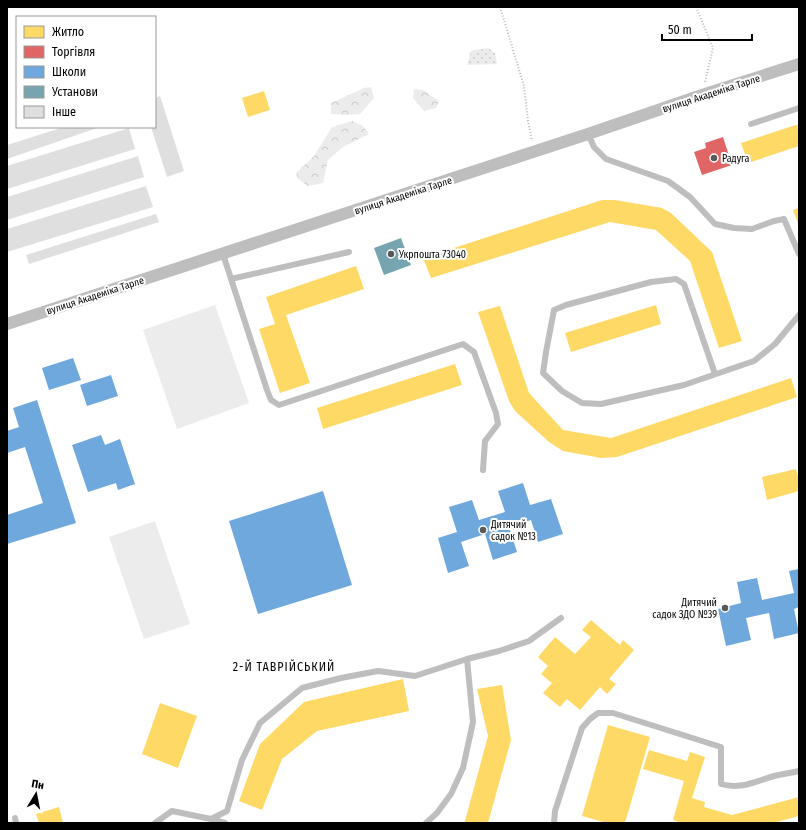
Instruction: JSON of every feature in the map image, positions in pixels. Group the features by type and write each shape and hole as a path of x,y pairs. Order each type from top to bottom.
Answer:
{"street":[{"name":"вулиця Академіка Тарле","path":"7,324 799,64"}],"lane":[{"path":"751,124 799,108"},
{"path":"588,134 594,148 606,159 668,181 690,197 715,224 734,228 752,229 784,219 799,254"},
{"path":"231,279 349,252"},
{"path":"223,254 267,390 271,400 280,405 463,344 474,352 496,414 498,424 485,441 482,470"},
{"path":"715,374 684,284 676,279 651,282 566,305 554,310 543,373 562,391 582,403 601,404 684,385 754,361 775,344 799,315"},
{"path":"211,819 227,812 242,760 260,723 302,688 341,678 378,671 415,676 529,641 561,618"},
{"path":"426,823 437,813 451,794 463,768 473,722 467,659"},
{"path":"554,823 555,811 582,728 598,713 613,712 721,747 721,784 728,786 744,786 799,771"},
{"path":"155,823 172,811 225,823"}],"path":[{"path":"500,7 524,86 528,121 534,152"},
{"path":"696,7 713,48 702,95"}],"green space":[{"path":"488,48 495,53 497,64 467,65 471,51"},
{"path":"371,87 374,98 360,114 331,114 331,103 364,88"},
{"path":"414,89 423,90 439,101 436,108 424,111 413,98"},
{"path":"352,121 363,126 369,134 343,147 328,160 323,183 308,186 298,179 296,173 314,156 332,127"},
{"path":"215,305 249,403 177,429 143,330"},
{"path":"155,521 190,624 144,639 109,537"}],"building: Житло":[{"path":"264,91 270,110 248,117 242,98"},
{"path":"799,124 799,146 748,163 741,143"},
{"path":"602,200 615,200 662,208 671,213 712,252 742,341 719,348 690,261 656,230 610,222 431,278 423,258"},
{"path":"799,208 799,226 793,210"},
{"path":"356,266 364,289 286,315 310,383 280,393 259,329 275,324 266,297"},
{"path":"656,305 661,324 571,352 565,333"},
{"path":"500,306 529,393 563,430 611,438 791,378 797,397 617,457 601,458 563,451 549,442 515,411 509,401 478,312"},
{"path":"455,364 462,385 323,429 317,408"},
{"path":"796,469 799,481 799,491 767,500 762,477"},
{"path":"591,620 620,645 623,640 634,650 609,679 616,684 607,694 600,687 580,710 567,699 560,707 543,693 552,683 541,674 548,666 538,657 555,637 575,654 591,637 582,630"},
{"path":"403,679 409,711 317,731 282,759 262,810 239,801 260,744 304,702"},
{"path":"502,685 511,740 488,823 464,823 488,736 477,689"},
{"path":"160,703 197,716 178,768 142,754"},
{"path":"608,725 650,737 625,823 607,823 582,816"},
{"path":"649,750 687,761 690,752 705,757 692,798 705,802 704,807 732,815 799,797 799,816 773,823 681,823 673,820 684,781 643,769"},
{"path":"59,807 63,823 39,823 36,814"}],"building: Торгівля":[{"path":"723,137 732,165 702,175 694,152 706,148 705,143"}],"building: Школи":[{"path":"73,358 81,380 49,390 42,368"},
{"path":"111,375 118,396 87,406 80,385"},
{"path":"37,400 76,523 7,544 7,515 43,503 25,447 7,453 7,431 19,427 13,408"},
{"path":"101,435 105,445 120,439 135,484 118,490 116,483 88,492 72,445"},
{"name":"Дитячий садок №13","path":"523,483 530,505 551,499 563,534 538,542 531,520 509,527 517,552 493,560 485,534 461,542 469,566 448,573 438,538 457,532 449,507 472,500 479,520 505,512 498,491"},
{"path":"323,491 352,585 258,614 229,521"},
{"path":"799,569 799,607 794,609 799,633 774,639 769,613 746,618 751,640 726,646 718,609 741,603 737,582 757,578 762,600 794,593 789,571"}],"building: Установи":[{"path":"401,238 411,265 384,275 374,248"}],"building: Інше":[{"path":"160,96 184,171 167,177 151,128 156,128 156,98"},
{"path":"61,128 97,128 7,159 7,145"},
{"path":"129,128 135,149 7,189 7,166"},
{"path":"138,156 144,177 7,220 7,197"},
{"path":"146,186 153,207 7,252 7,229"},
{"path":"156,214 159,222 29,264 26,255"}],"place":[{"name":"Радуга","path":"714,158"},
{"name":"Укрпошта 73040","path":"391,254"},
{"name":"Дитячий садок №13","path":"483,530"},
{"name":"Дитячий садок ЗДО №39","path":"725,608"}],"district":[{"name":"2-Й ТАВРІЙСЬКИЙ","path":"284,667"}]}
